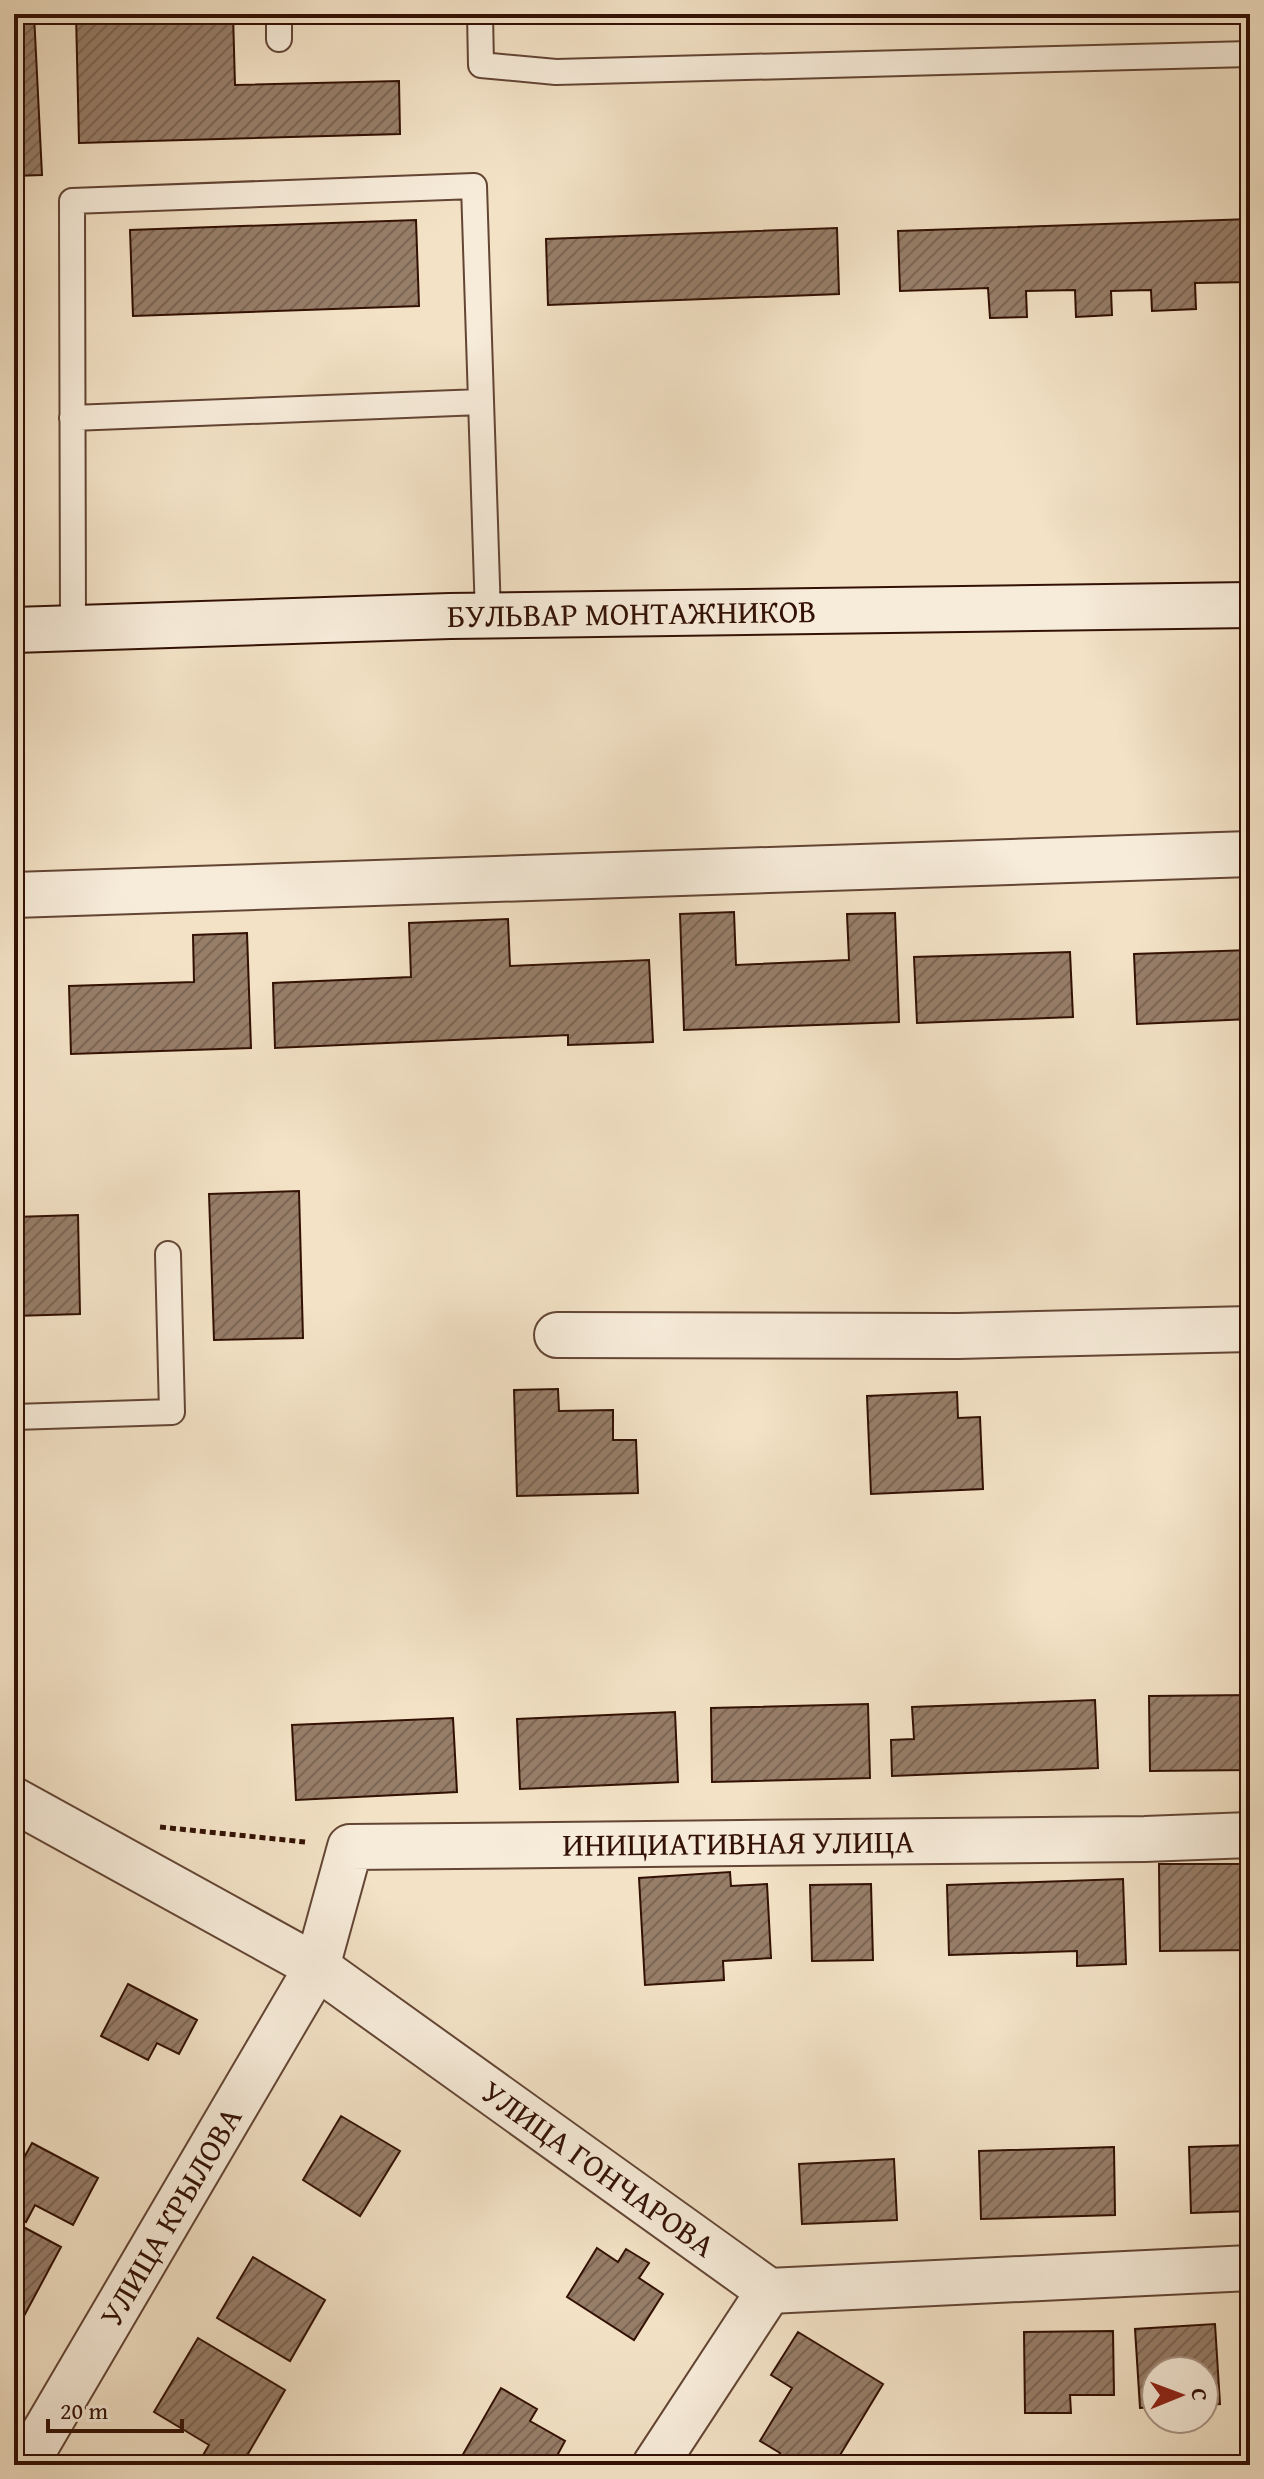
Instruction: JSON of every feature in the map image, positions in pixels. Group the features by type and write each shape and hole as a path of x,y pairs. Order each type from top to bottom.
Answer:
{"street":[{"name":"БУЛЬВАР МОНТАЖНИКОВ","path":"14,630 488,615 1250,605"},
{"path":"14,895 1250,854"},
{"path":"557,1335 958,1336 1250,1329"},
{"name":"УЛИЦА ГОНЧАРОВА","path":"14,1800 317,1967 769,2291"},
{"name":"ИНИЦИАТИВНАЯ УЛИЦА","path":"350,1847 1145,1839 1250,1835"},
{"path":"317,1967 350,1847"},
{"name":"УЛИЦА КРЫЛОВА","path":"25,2465 317,1967"},
{"path":"655,2465 769,2291 1250,2268"}],"lane":[{"path":"279,14 279,39"},
{"path":"480,14 481,65 556,72 1250,54"},
{"path":"73,628 72,201 474,186 488,615"},
{"path":"72,418 481,402"},
{"path":"14,1417 172,1412 168,1254"}],"path":[{"path":"150,1826 350,1847"}],"building":[{"path":"14,14 34,14 42,175 14,176"},
{"path":"76,14 233,14 235,85 399,81 400,134 79,143"},
{"path":"1250,219 1250,282 1195,283 1196,309 1152,311 1151,290 1111,291 1112,315 1076,317 1075,290 1026,291 1027,317 990,318 988,288 900,291 898,231"},
{"path":"416,220 419,306 133,316 130,230"},
{"path":"837,228 839,294 548,305 546,239"},
{"path":"734,912 736,965 849,960 847,914 895,913 899,1022 684,1030 680,914"},
{"path":"508,919 510,966 649,960 653,1042 568,1045 568,1035 275,1048 273,983 411,977 409,923"},
{"path":"247,933 251,1048 71,1054 69,986 194,982 193,935"},
{"path":"1250,950 1250,1019 1137,1024 1134,954"},
{"path":"1070,952 1073,1017 917,1023 914,957"},
{"path":"299,1191 303,1338 214,1340 209,1194"},
{"path":"78,1215 80,1314 14,1316 14,1217"},
{"path":"558,1389 559,1411 613,1410 613,1440 636,1440 638,1493 517,1496 514,1390"},
{"path":"957,1392 958,1418 980,1417 983,1489 871,1494 867,1396"},
{"path":"1242,1397 1250,1397 1250,1480 1244,1481"},
{"path":"1250,1695 1250,1770 1150,1771 1149,1696"},
{"path":"1095,1700 1098,1768 892,1776 891,1740 914,1739 912,1707"},
{"path":"868,1704 870,1778 712,1782 711,1708"},
{"path":"675,1712 678,1782 520,1789 517,1719"},
{"path":"453,1718 457,1792 296,1800 292,1725"},
{"path":"1159,1864 1250,1864 1250,1950 1160,1951"},
{"path":"730,1872 731,1886 767,1884 771,1958 723,1961 724,1980 645,1985 639,1878"},
{"path":"1123,1879 1126,1964 1077,1966 1077,1951 949,1955 947,1885"},
{"path":"871,1884 873,1960 812,1961 810,1885"},
{"path":"128,1984 197,2020 179,2054 157,2043 148,2060 101,2036"},
{"path":"341,2116 400,2151 360,2216 303,2180"},
{"path":"32,2143 98,2178 73,2225 35,2205 26,2222 14,2215 14,2176"},
{"path":"1250,2145 1250,2211 1191,2213 1189,2147"},
{"path":"1114,2147 1115,2215 981,2219 979,2151"},
{"path":"894,2159 897,2220 802,2224 799,2164"},
{"path":"14,2222 61,2247 24,2316 14,2311"},
{"path":"597,2248 618,2262 626,2249 649,2263 639,2278 663,2294 634,2340 567,2297"},
{"path":"253,2257 325,2300 290,2361 217,2318"},
{"path":"1215,2324 1217,2355 1140,2355 1140,2408 1135,2329"},
{"path":"1113,2331 1114,2395 1070,2395 1071,2413 1025,2413 1024,2332"},
{"path":"798,2332 883,2384 834,2465 773,2465 780,2453 760,2441 792,2388 771,2375"},
{"path":"198,2338 285,2390 245,2459 255,2465 215,2465 202,2457 209,2445 154,2412"},
{"path":"501,2388 537,2409 530,2421 565,2441 552,2465 478,2465 462,2456"}]}
